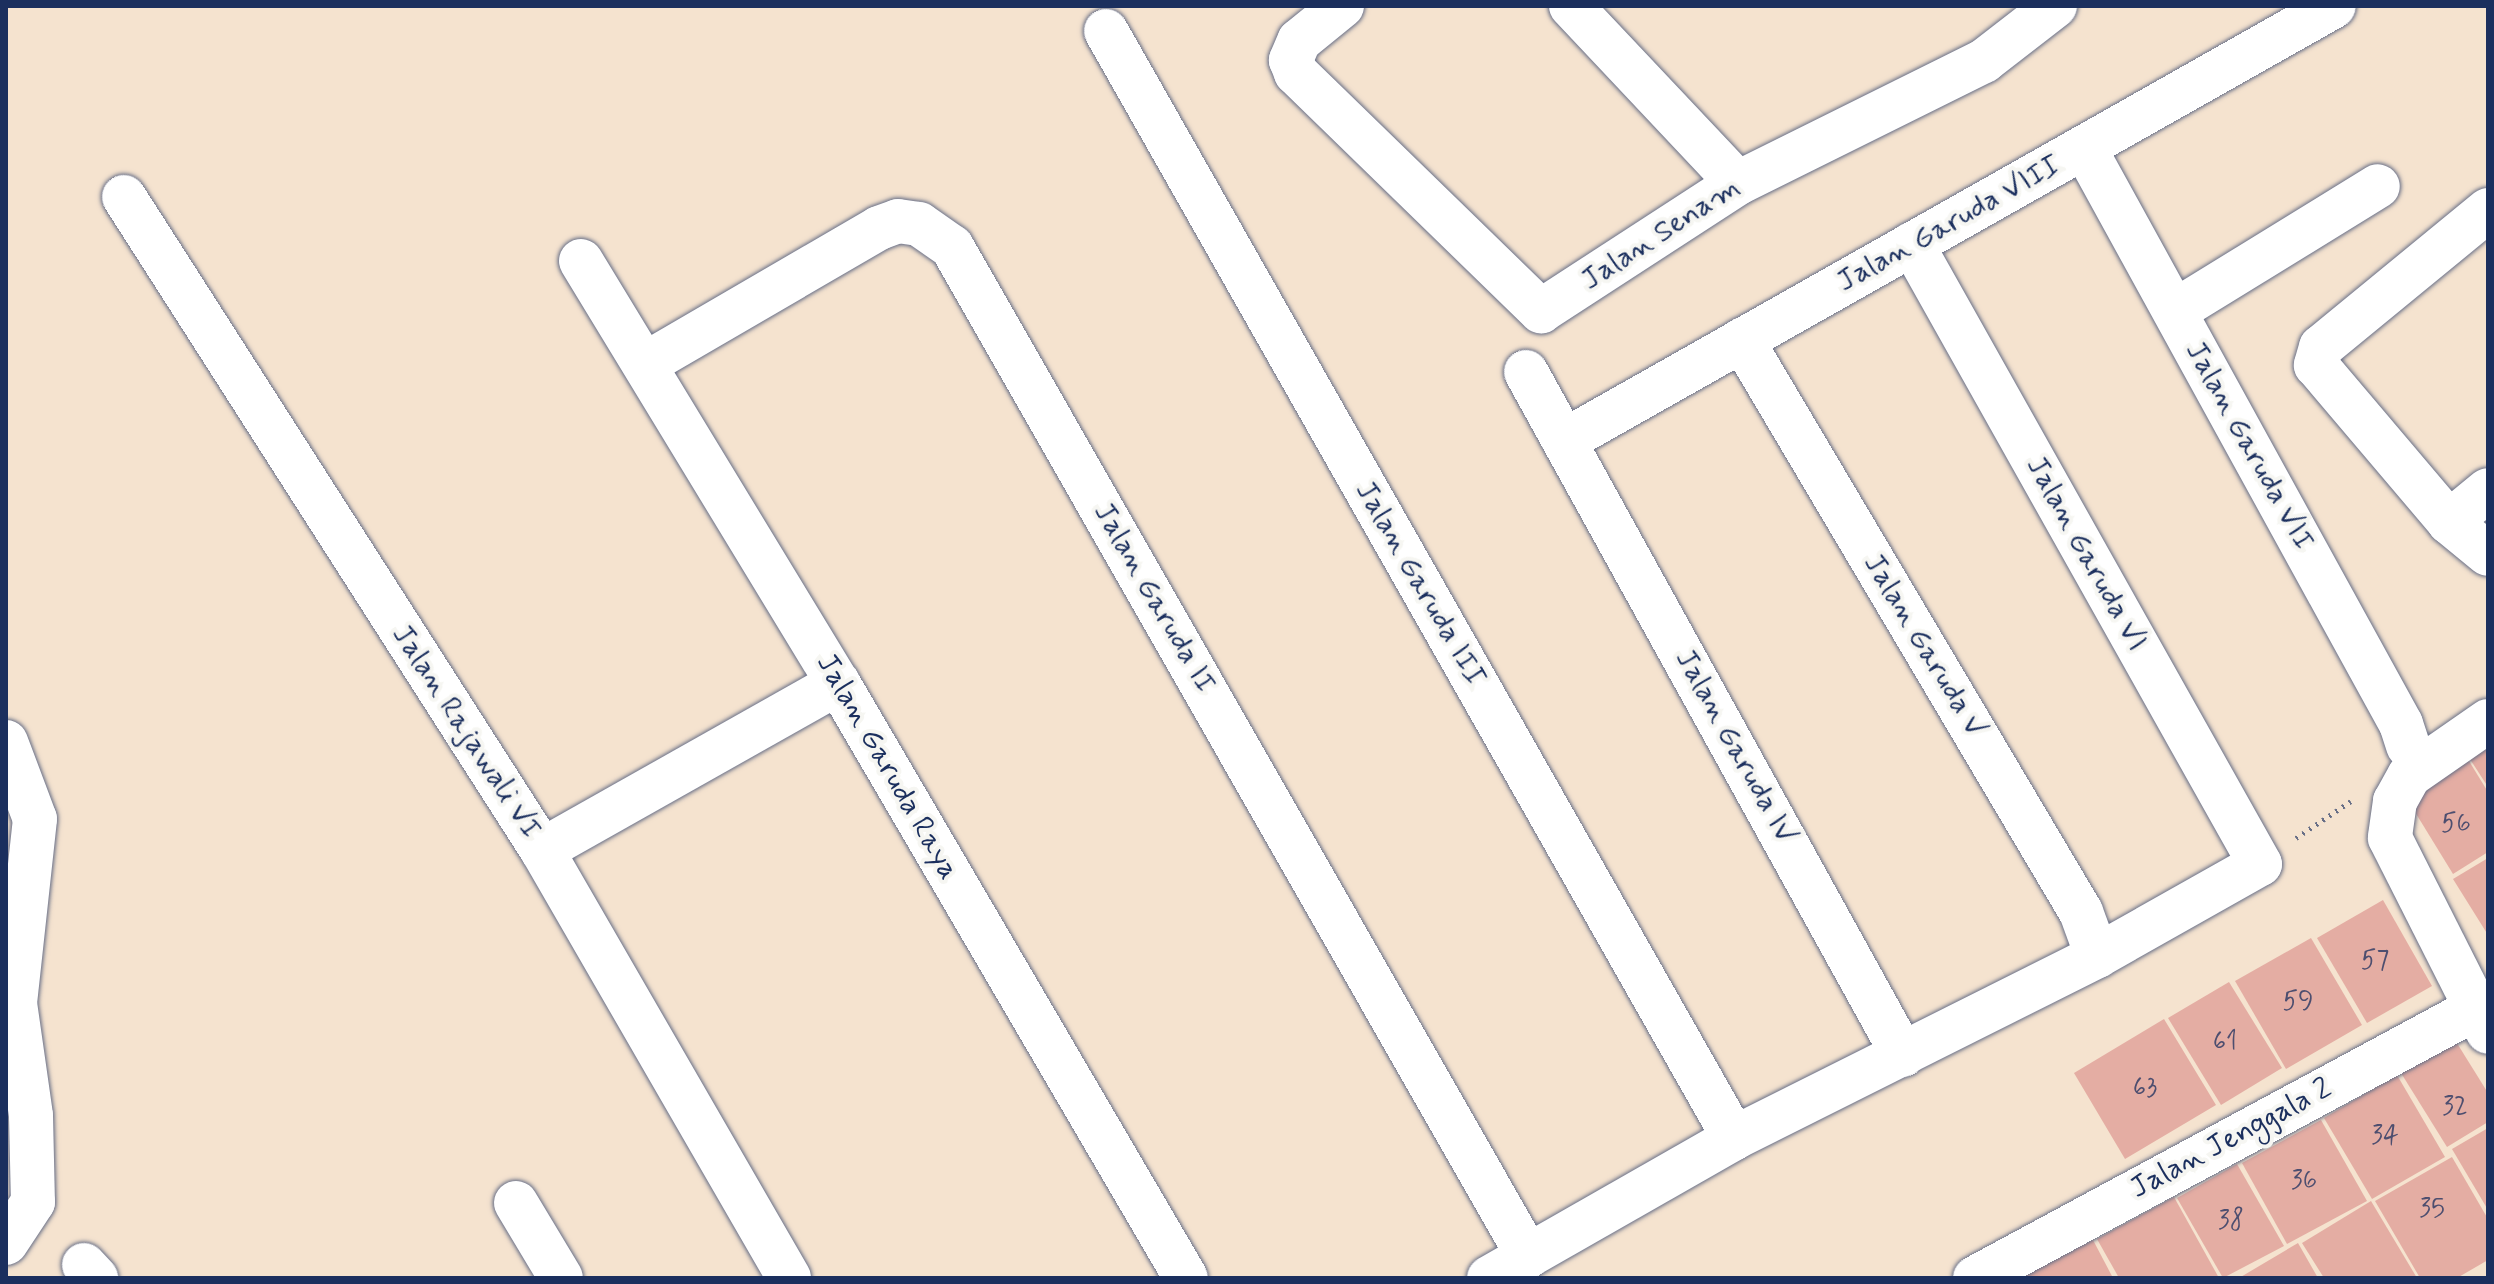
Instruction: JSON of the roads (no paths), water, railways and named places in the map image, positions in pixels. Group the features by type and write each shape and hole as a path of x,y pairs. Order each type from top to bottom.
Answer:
{"street":[{"name":"Jalan Senam","path":"1342,6 1299,41 1291,60 1313,93 1541,311 1738,183 1984,61 2055,6"},
{"path":"1571,6 1738,183"},
{"name":"Jalan Garuda VIII","path":"1564,441 2334,6"},
{"name":"Jalan Garuda III","path":"1106,31 1734,1138"},
{"name":"Jalan Garuda VII","path":"2085,149 2401,724 2408,746"},
{"path":"2175,311 2378,186"},
{"name":"Jalan Rajawali VI","path":"124,197 542,850 789,1278"},
{"path":"2488,210 2321,347 2316,365 2449,522 2488,554"},
{"name":"Jalan Garuda II","path":"647,363 888,225 919,224 952,247 1528,1256"},
{"name":"Jalan Garuda VI","path":"1912,244 2260,864 2097,956"},
{"name":"Jalan Garuda Raya","path":"581,261 647,363 838,683 1186,1278"},
{"name":"Jalan Garuda V","path":"1742,340 2081,912 2097,956"},
{"name":"Jalan Garuda IV","path":"1526,372 1903,1055"},
{"path":"2449,522 2488,490"},
{"path":"542,850 838,683"},
{"path":"2484,1015 2390,838 2395,801 2409,776 2488,721"},
{"path":"6,742 35,819 15,1003 31,1116 33,1202 6,1243"},
{"path":"1489,1278 1734,1138 2097,956"},
{"name":"Jalan Jenggala 2","path":"1975,1278 2484,1015"},
{"path":"516,1203 561,1278"}]}
